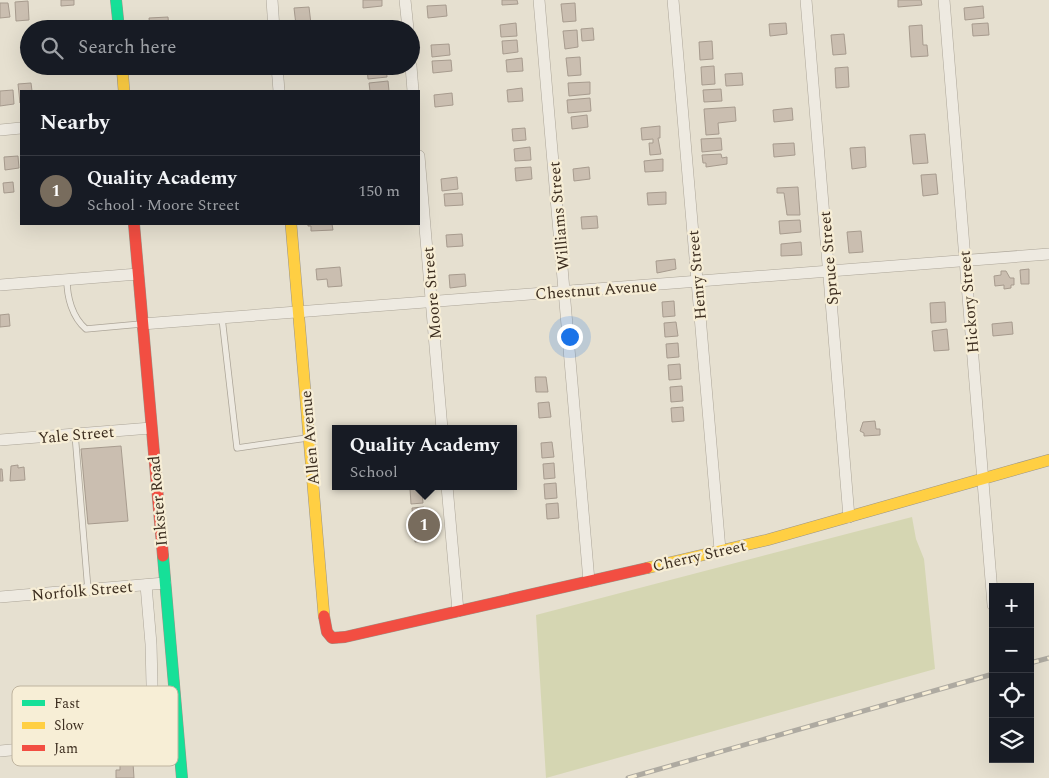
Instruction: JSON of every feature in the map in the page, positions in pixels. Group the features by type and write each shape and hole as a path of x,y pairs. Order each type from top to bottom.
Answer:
{"street":[{"path":"116,0 117,20"},
{"path":"272,0 273,20"},
{"path":"405,0 407,20"},
{"name":"Williams Street","path":"539,0 589,581"},
{"name":"Henry Street","path":"672,0 720,550"},
{"name":"Spruce Street","path":"806,0 849,517"},
{"name":"Hickory Street","path":"944,0 991,583"},
{"path":"123,75 124,90"},
{"path":"278,75 280,90"},
{"path":"412,75 413,90"},
{"path":"0,130 20,128"},
{"name":"Moore Street","path":"420,168 442,425"},
{"name":"Inkster Road","path":"134,225 174,686"},
{"name":"Allen Avenue","path":"291,225 324,621 327,632 332,638 345,637"},
{"name":"Chestnut Avenue","path":"142,324 1049,254"},
{"path":"0,285 138,274"},
{"name":"Yale Street","path":"0,440 151,428"},
{"name":"Cherry Street","path":"345,637 720,550 849,517 1049,460"},
{"path":"447,490 458,611"},
{"name":"Norfolk Street","path":"0,597 165,583"},
{"path":"146,585 152,686"},
{"name":"Inkster Road","path":"178,732 182,778"}],"lane":[{"path":"67,280 70,302 80,324 86,329 142,324"},
{"path":"222,318 236,448 309,438"},
{"path":"75,434 88,590"}],"green space":[{"path":"912,517 916,539 924,559 935,669 546,778 536,615"}],"building":[{"path":"61,0 74,0 74,5 61,6"},
{"path":"363,0 382,0 382,6 363,8"},
{"path":"502,0 517,0 518,4 502,5"},
{"path":"898,0 921,0 922,5 898,7"},
{"path":"28,1 29,20 16,21 15,2"},
{"path":"0,3 8,3 10,17 0,18"},
{"path":"575,3 576,21 563,22 561,4"},
{"path":"446,5 447,16 428,18 427,6"},
{"path":"983,6 984,18 965,20 964,8"},
{"path":"309,7 311,20 295,20 294,8"},
{"path":"168,17 168,20 149,20 149,18"},
{"path":"516,23 517,36 501,37 500,25"},
{"path":"786,23 787,34 770,36 769,24"},
{"path":"988,23 989,35 973,36 972,24"},
{"path":"922,25 923,45 927,45 928,56 911,57 909,26"},
{"path":"593,28 594,40 582,41 581,29"},
{"path":"577,30 578,47 565,49 563,31"},
{"path":"844,34 846,54 833,55 831,35"},
{"path":"517,40 518,52 503,54 502,41"},
{"path":"712,41 713,59 700,60 699,42"},
{"path":"449,44 450,55 432,57 431,45"},
{"path":"580,57 581,75 568,76 566,58"},
{"path":"522,58 523,71 507,72 506,60"},
{"path":"451,60 452,71 433,73 432,61"},
{"path":"714,66 715,84 702,85 701,67"},
{"path":"848,67 849,87 836,88 835,68"},
{"path":"742,73 743,85 726,86 725,74"},
{"path":"368,75 387,75 387,77 368,79"},
{"path":"388,81 389,90 370,90 369,83"},
{"path":"590,82 590,94 569,96 568,83"},
{"path":"31,83 32,90 20,90 20,103 18,84"},
{"path":"522,88 523,101 508,102 507,90"},
{"path":"721,89 722,101 704,102 703,90"},
{"path":"13,90 14,104 0,106 0,91"},
{"path":"452,93 453,105 435,107 434,95"},
{"path":"590,98 591,111 568,113 567,100"},
{"path":"735,107 736,121 718,123 719,134 706,135 704,109"},
{"path":"792,108 793,120 774,122 773,110"},
{"path":"587,115 588,127 572,129 571,117"},
{"path":"660,126 660,138 658,138 661,154 650,155 649,143 653,143 653,139 642,140 641,128"},
{"path":"525,128 526,140 513,141 512,129"},
{"path":"925,134 928,163 913,164 910,135"},
{"path":"721,138 722,150 702,152 701,139"},
{"path":"794,143 795,155 774,157 773,144"},
{"path":"530,147 531,160 515,161 514,149"},
{"path":"865,147 866,167 852,169 850,148"},
{"path":"721,154 722,158 727,157 727,164 706,167 706,163 703,163 702,155"},
{"path":"18,156 19,168 5,170 4,157"},
{"path":"663,159 663,171 645,172 644,161"},
{"path":"531,167 532,179 516,181 515,168"},
{"path":"589,167 590,179 574,181 573,169"},
{"path":"936,174 938,194 923,196 921,175"},
{"path":"457,177 458,189 442,191 441,179"},
{"path":"13,182 14,192 4,193 3,183"},
{"path":"798,187 800,215 787,215 784,193 777,193 777,188"},
{"path":"666,192 666,204 648,205 647,193"},
{"path":"462,193 463,205 445,206 444,194"},
{"path":"597,216 598,228 582,229 581,217"},
{"path":"800,220 801,232 780,234 779,221"},
{"path":"332,225 333,230 311,231 311,226 308,226"},
{"path":"861,231 863,252 849,253 847,232"},
{"path":"462,234 463,246 447,247 446,235"},
{"path":"801,242 802,255 781,256 781,244"},
{"path":"675,259 676,269 657,273 656,261"},
{"path":"340,267 342,286 328,287 327,279 317,280 316,269"},
{"path":"1029,269 1029,284 1021,284 1020,270"},
{"path":"1001,271 1006,271 1010,278 1014,278 1014,285 1011,285 1011,288 1004,289 1004,285 995,286 994,276 1001,275"},
{"path":"465,274 466,286 450,288 449,275"},
{"path":"674,301 675,316 663,317 662,302"},
{"path":"945,302 946,322 931,323 930,303"},
{"path":"9,314 10,326 0,327 0,315"},
{"path":"676,322 678,336 665,337 664,323"},
{"path":"1012,322 1013,334 993,336 992,324"},
{"path":"947,329 949,350 934,351 932,331"},
{"path":"678,343 679,357 667,358 666,344"},
{"path":"680,364 681,379 669,380 668,365"},
{"path":"535,377 546,377 548,392 536,392"},
{"path":"682,386 683,401 671,402 670,387"},
{"path":"549,402 551,417 539,418 538,403"},
{"path":"683,407 684,421 672,422 671,408"},
{"path":"875,421 876,429 880,429 880,435 864,436 864,433 860,431 863,422"},
{"path":"552,442 554,457 542,458 541,443"},
{"path":"121,446 128,521 88,524 81,449"},
{"path":"554,463 555,478 544,479 543,464"},
{"path":"18,465 18,468 24,467 25,480 10,481 11,466"},
{"path":"0,469 2,469 3,481 0,481"},
{"path":"556,483 557,498 545,499 544,484"},
{"path":"410,490 422,490 423,503 411,504"},
{"path":"558,503 559,518 547,519 546,504"},
{"path":"424,507 426,522 413,523 412,508"},
{"path":"427,528 428,541 415,542 414,529"},
{"path":"120,766 133,766 134,778 116,778 116,770 120,770"}],"railway":[{"path":"1034,662 1049,658"},
{"path":"628,778 989,675"}],"traffic: fast":[{"path":"116,0 118,20"},
{"path":"163,556 174,686"},
{"path":"178,731 182,778"}],"traffic: slow":[{"path":"123,75 124,90"},
{"path":"291,225 324,616"},
{"path":"647,568 767,540 1049,460"}],"traffic: jam":[{"path":"134,225 163,556"},
{"path":"324,616 327,632 332,638 345,637 647,568"}],"place":[{"name":"Quality Academy","path":"424,525"}]}
